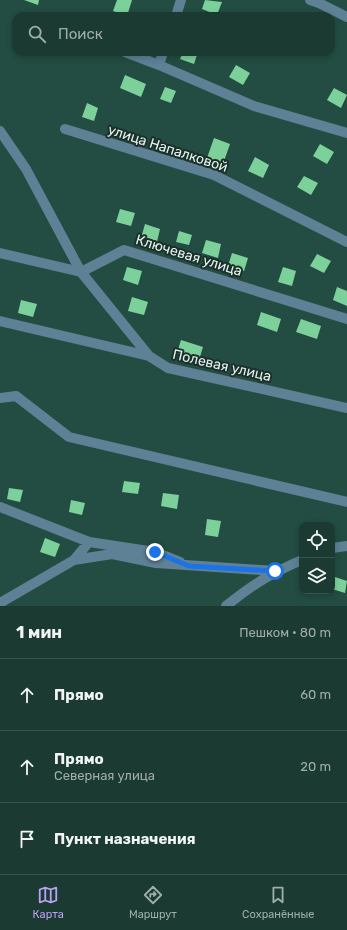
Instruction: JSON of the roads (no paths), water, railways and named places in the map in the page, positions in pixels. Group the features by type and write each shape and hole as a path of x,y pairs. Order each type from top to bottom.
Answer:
{"street":[{"path":"177,12 181,0"},
{"path":"310,0 347,17"},
{"path":"136,56 159,64 254,106 346,130"},
{"path":"159,64 162,56"},
{"name":"улица Напалковой","path":"64,129 214,175 347,242"},
{"path":"0,131 26,169 81,272 148,356"},
{"name":"Ключевая улица","path":"81,272 124,250 347,320"},
{"path":"0,253 81,272"},
{"name":"Полевая улица","path":"0,321 148,356 168,368 347,408"},
{"path":"0,398 16,396 69,437 347,502"},
{"path":"0,507 89,542 155,552 189,566"},
{"path":"0,603 74,560 89,542"},
{"path":"335,548 347,546"},
{"path":"74,560 112,554 156,563 275,571"},
{"path":"226,606 253,584 275,571 299,561"}]}
